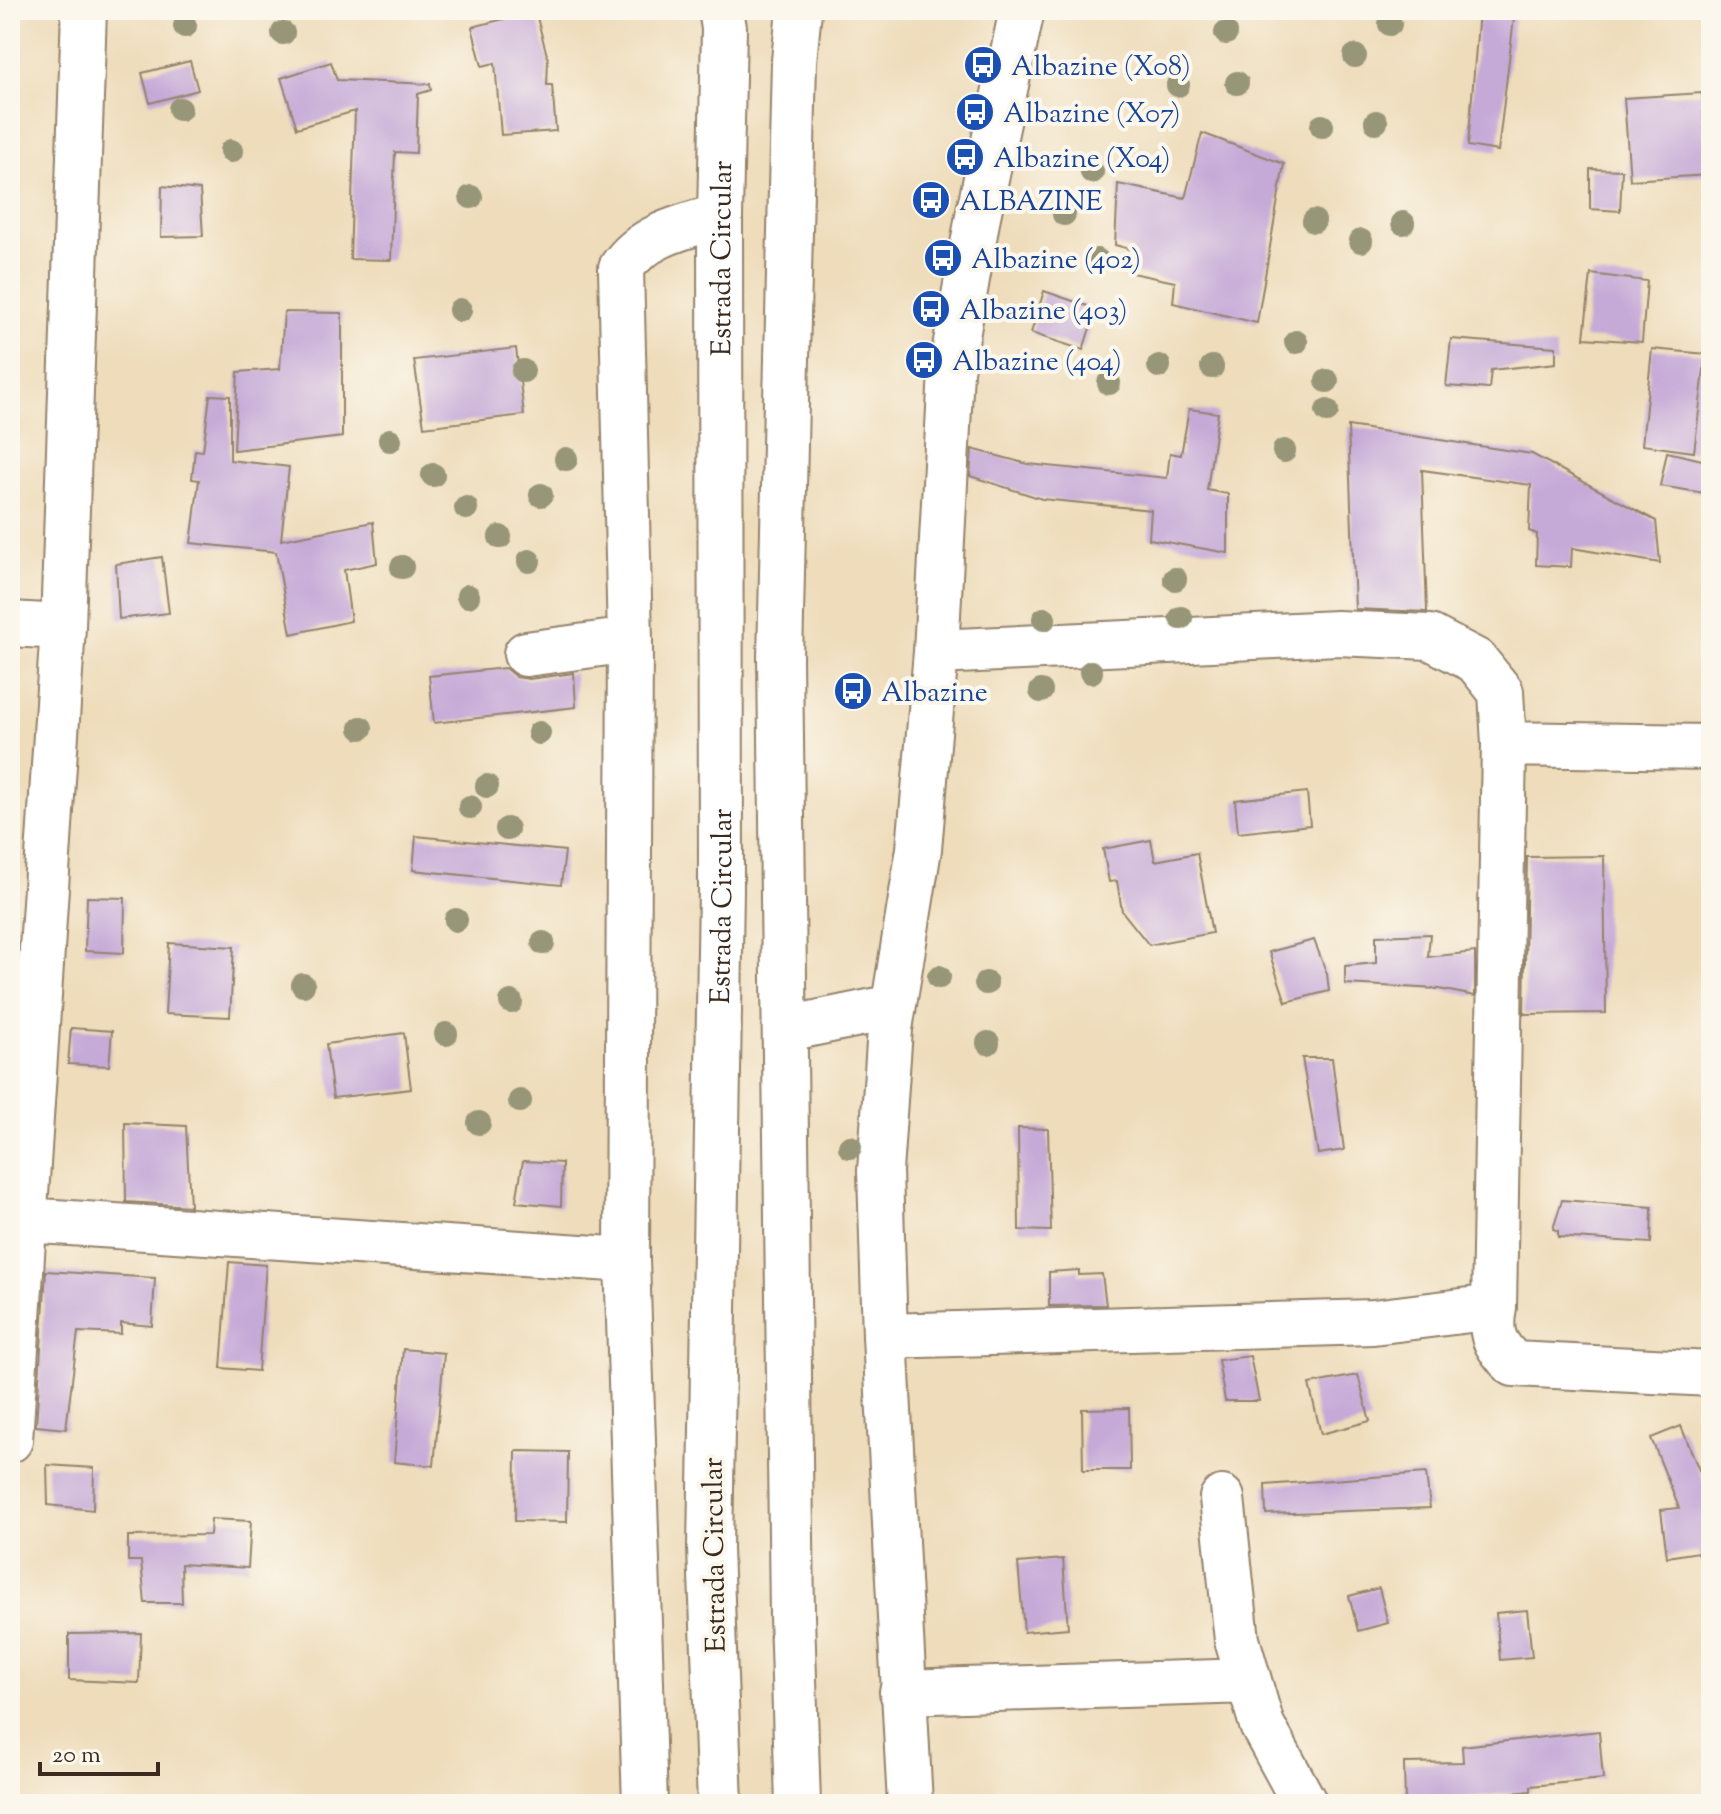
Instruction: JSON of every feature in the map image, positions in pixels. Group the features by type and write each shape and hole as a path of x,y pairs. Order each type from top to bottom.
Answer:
{"street":[{"path":"10,1440 18,1219 63,627 84,10"},
{"name":"Estrada Circular","path":"720,1804 710,1549 721,890 720,216 724,28 721,10"},
{"path":"798,1804 792,1616 780,658 794,61 799,10"},
{"path":"910,1804 885,1336 880,1171 893,1007 919,849 936,652 951,371 978,216 1022,10"},
{"path":"645,1804 627,1260 630,640 621,268 634,249 668,232 720,216"},
{"path":"10,624 63,627"},
{"path":"936,652 1337,633 1430,637 1476,661 1501,692 1504,744 1494,1307 1489,1330 1498,1349 1514,1364 1711,1374"},
{"path":"526,654 630,640"},
{"path":"1504,744 1711,747"},
{"path":"787,1029 893,1007"},
{"path":"18,1219 627,1260"},
{"path":"885,1336 1373,1322 1494,1307"},
{"path":"1222,1498 1237,1640 1262,1725 1305,1804"},
{"path":"902,1692 1249,1681"}],"building":[{"path":"502,10 535,10 548,59 547,85 552,85 556,131 501,135 495,63 482,66 472,27 504,19"},
{"path":"1479,10 1515,10 1498,151 1468,146"},
{"path":"190,61 198,90 150,103 142,73"},
{"path":"331,62 337,80 430,84 431,90 418,94 416,153 395,152 391,260 350,259 355,111 297,128 281,78"},
{"path":"1702,93 1708,175 1630,180 1624,98"},
{"path":"1202,133 1284,164 1257,323 1173,303 1175,282 1127,272 1133,250 1115,245 1118,184 1185,198"},
{"path":"1590,169 1622,170 1620,211 1590,209"},
{"path":"162,186 200,190 203,236 161,237"},
{"path":"1591,274 1647,281 1642,342 1584,338"},
{"path":"1044,291 1096,309 1083,350 1031,333"},
{"path":"284,312 342,313 342,437 234,450 238,372 280,369"},
{"path":"1451,339 1556,347 1556,363 1491,370 1489,389 1446,386"},
{"path":"516,348 524,415 424,427 414,360"},
{"path":"1652,349 1706,354 1694,452 1642,445"},
{"path":"210,395 230,396 230,460 289,467 281,540 373,522 377,563 344,570 351,621 291,634 276,552 191,543 199,480 192,479 195,450 203,451"},
{"path":"1189,409 1218,413 1207,490 1228,494 1228,553 1149,539 1151,510 1042,499 970,476 972,449 1028,464 1167,478 1170,453 1181,455"},
{"path":"1348,426 1532,454 1656,521 1660,563 1572,548 1571,567 1536,565 1537,534 1529,531 1531,485 1422,470 1427,612 1355,609"},
{"path":"1667,452 1711,462 1711,494 1660,486"},
{"path":"162,557 169,613 119,619 116,564"},
{"path":"505,668 516,677 529,679 574,673 576,707 434,723 429,676"},
{"path":"1307,792 1310,825 1238,833 1235,800"},
{"path":"416,836 565,851 561,885 413,870"},
{"path":"1151,840 1155,861 1197,853 1212,933 1149,945 1122,911 1117,881 1109,882 1103,849"},
{"path":"1604,856 1606,1013 1524,1014 1527,857"},
{"path":"87,897 125,898 124,953 85,951"},
{"path":"1430,934 1428,957 1475,952 1475,996 1439,989 1345,984 1345,966 1376,963 1376,936"},
{"path":"1314,940 1327,974 1329,991 1286,1002 1269,952"},
{"path":"169,943 234,947 230,1017 165,1014"},
{"path":"71,1028 112,1031 109,1066 68,1064"},
{"path":"404,1033 411,1089 333,1098 326,1044"},
{"path":"1302,1058 1332,1058 1344,1150 1318,1154"},
{"path":"125,1123 186,1126 190,1206 126,1202"},
{"path":"1018,1128 1048,1129 1051,1231 1019,1230"},
{"path":"523,1161 562,1163 561,1206 516,1202"},
{"path":"1562,1200 1652,1207 1651,1243 1558,1237 1558,1231 1553,1229"},
{"path":"229,1262 266,1265 258,1371 221,1368"},
{"path":"1079,1270 1079,1275 1102,1274 1106,1305 1049,1306 1049,1272"},
{"path":"46,1271 155,1278 152,1326 121,1323 121,1334 78,1332 66,1429 36,1426"},
{"path":"403,1349 444,1353 434,1466 394,1462"},
{"path":"1250,1356 1259,1401 1225,1401 1218,1360"},
{"path":"1358,1375 1370,1421 1321,1434 1309,1384"},
{"path":"1129,1408 1130,1470 1083,1470 1082,1409"},
{"path":"1681,1426 1711,1499 1711,1582 1698,1552 1667,1557 1661,1510 1679,1508 1651,1438"},
{"path":"516,1451 568,1452 567,1522 515,1521"},
{"path":"47,1465 94,1468 93,1510 48,1505"},
{"path":"1426,1473 1430,1508 1266,1514 1265,1485"},
{"path":"211,1519 251,1521 248,1568 181,1564 182,1603 145,1603 141,1561 128,1561 128,1536 210,1535"},
{"path":"1063,1559 1068,1628 1024,1632 1018,1563"},
{"path":"1379,1588 1388,1623 1358,1631 1349,1596"},
{"path":"1527,1610 1532,1657 1500,1660 1496,1613"},
{"path":"141,1633 139,1683 69,1680 69,1634"},
{"path":"1599,1731 1603,1779 1531,1786 1531,1791 1452,1799 1452,1804 1405,1804 1404,1763 1463,1762 1462,1746"}],"place":[{"name":"Albazine (X08)","path":"983,65"},
{"name":"Albazine (X07)","path":"975,112"},
{"name":"Albazine (X04)","path":"965,157"},
{"name":"ALBAZINE","path":"931,200"},
{"name":"Albazine (402)","path":"943,258"},
{"name":"Albazine (403)","path":"931,309"},
{"name":"Albazine (404)","path":"924,360"},
{"name":"Albazine","path":"853,691"}]}
